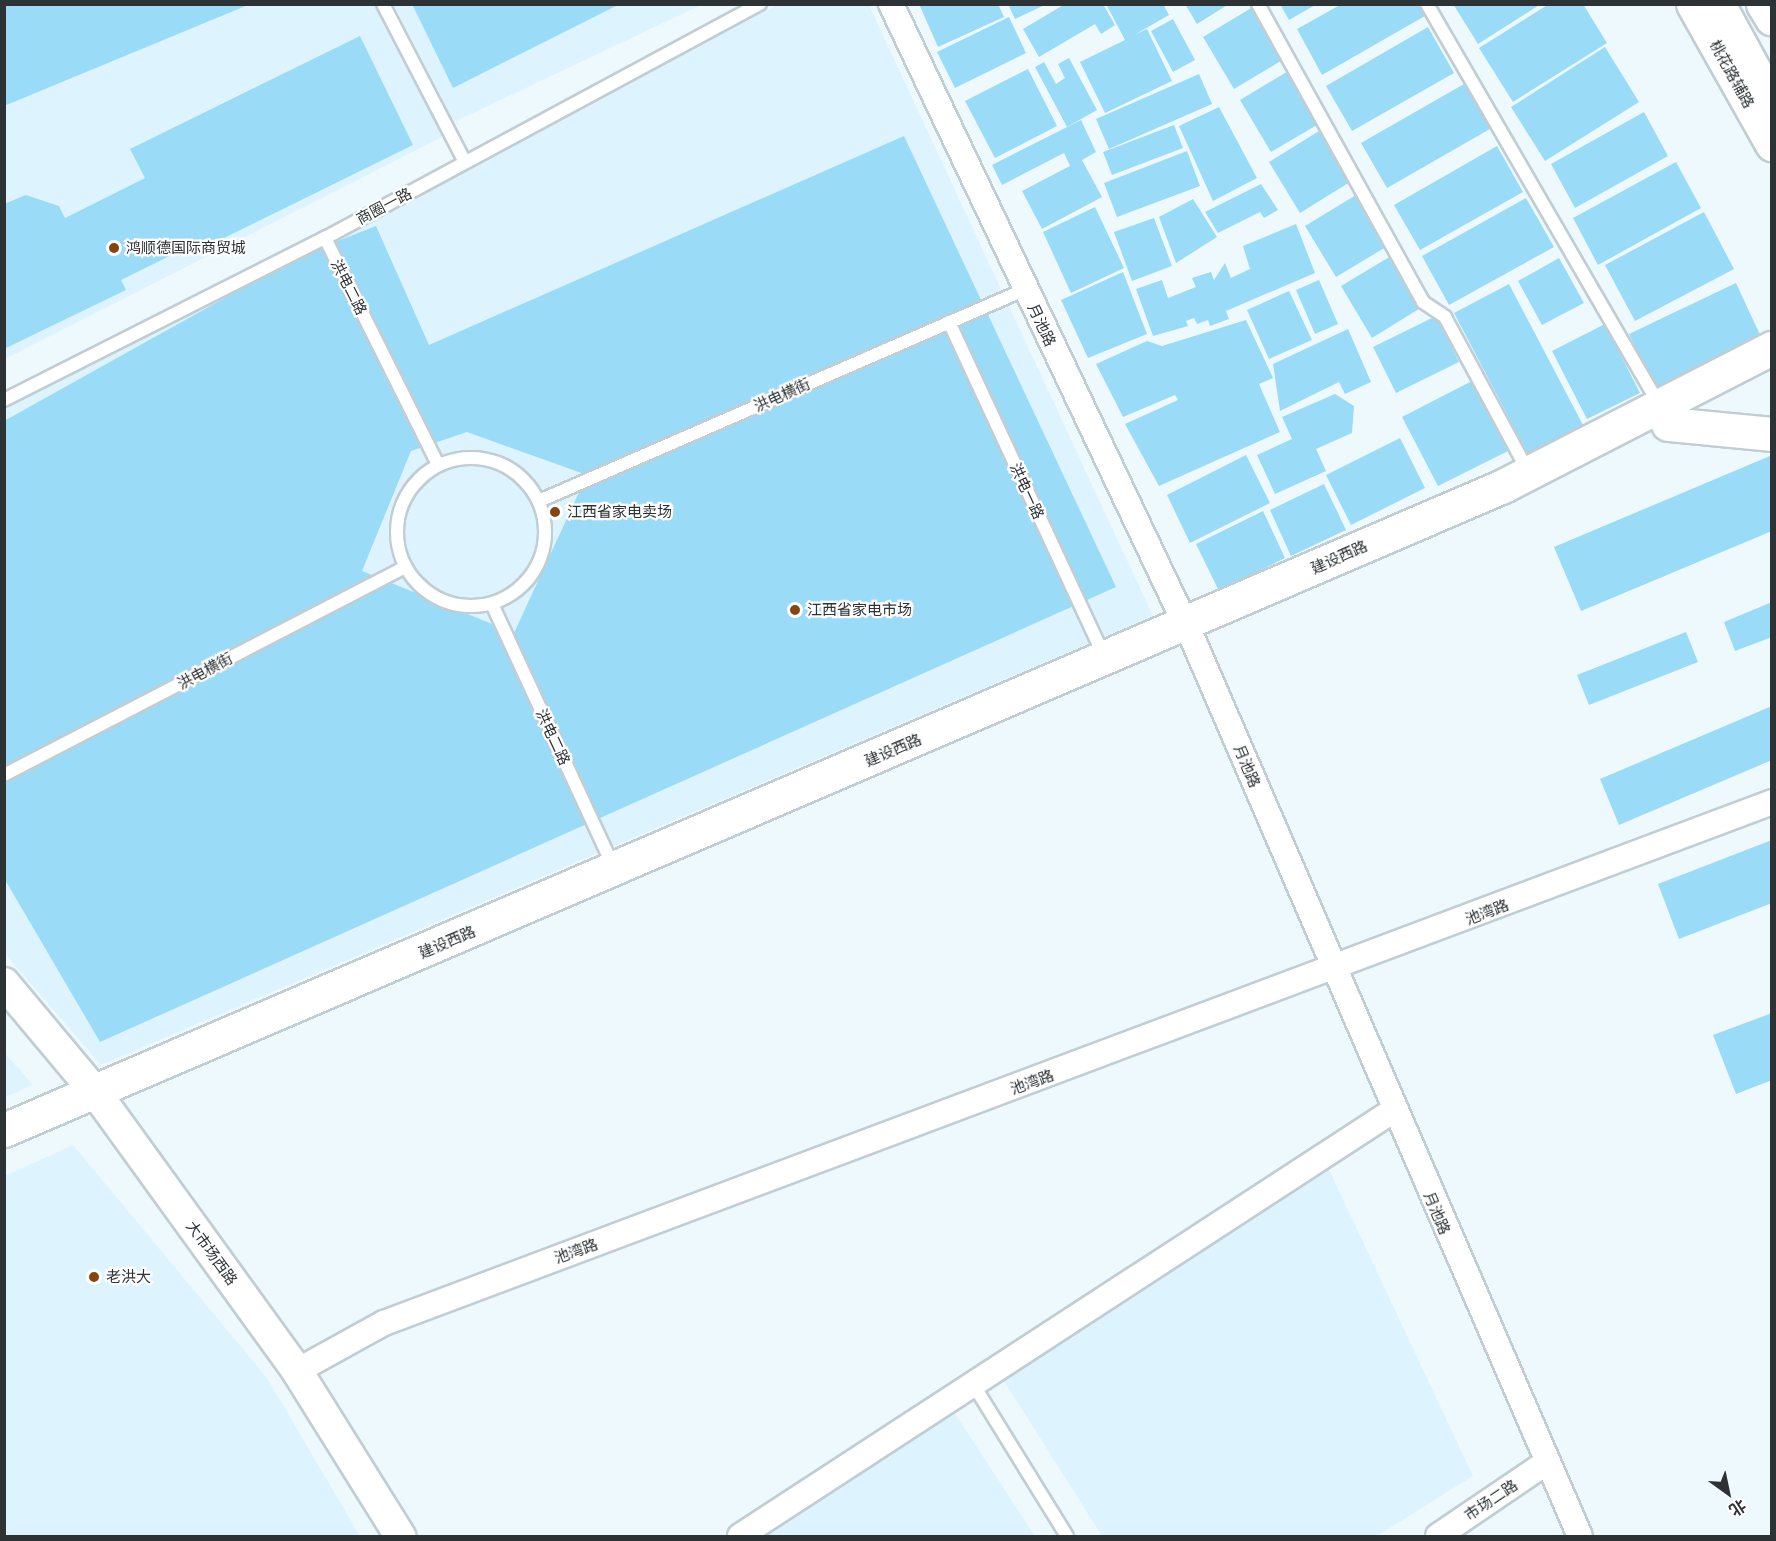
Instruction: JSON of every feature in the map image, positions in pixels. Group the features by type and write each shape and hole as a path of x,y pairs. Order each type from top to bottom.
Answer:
{"main road":[{"name":"桃花路辅路","path":"1693,4 1772,144"},
{"path":"1718,4 1772,103"},
{"path":"1763,4 1772,19"},
{"name":"建设西路","path":"4,1130 103,1102 1189,634 1512,505 1772,348"},
{"name":"建设西路","path":"4,1153 103,1102 615,870 1105,659 1189,634 1529,472 1772,371"},
{"path":"1664,415 1772,434"}],"street":[{"name":"月池路","path":"891,4 1189,634 1335,970 1544,1464 1580,1536"},
{"name":"池湾路","path":"297,1371 384,1323 1335,970 1772,802"},
{"name":"大市场西路","path":"4,983 103,1102 297,1371 400,1536"},
{"path":"740,1536 1394,1110"},
{"name":"市场二路","path":"1438,1536 1544,1464"}],"lane":[{"path":"383,4 465,162"},
{"name":"商圈一路","path":"4,400 325,238 760,4"},
{"path":"1257,4 1423,302 1445,317 1529,472"},
{"path":"1427,4 1664,415"},
{"name":"洪电二路","path":"325,238 438,465"},
{"name":"洪电横街","path":"539,501 1026,289"},
{"name":"洪电一路","path":"949,322 1105,659"},
{"path":"461,458 496,463 526,481 539,501 545,534 533,574 515,593 492,604 466,607 441,601 420,587 405,567 397,520 419,479 438,465 461,458"},
{"name":"洪电横街","path":"4,775 405,567"},
{"name":"洪电二路","path":"492,604 615,870"},
{"path":"973,1384 1066,1536"}],"shaded area":[{"name":"鸿顺德国际商贸城","path":"5,5 375,5 444,136 5,359"},
{"path":"394,5 701,5 454,122"},
{"name":"江西省家电卖场","path":"777,5 869,5 1153,616 101,1065 5,954 4,409"},
{"path":"4,1052 33,1085 5,1097 4,1096"},
{"name":"老洪大","path":"73,1145 267,1378 360,1536 5,1536 5,1176"},
{"path":"1325,1161 1473,1476 1377,1536 1102,1536 1004,1381"},
{"path":"952,1409 1035,1536 762,1536"}],"building":[{"path":"4,4 248,4 248,5 4,106"},
{"path":"412,4 620,4 453,88"},
{"path":"919,4 998,4 1004,17 938,47"},
{"path":"1008,4 1047,4 1015,19"},
{"path":"1065,4 1103,4 1115,25 1101,34 1095,24 1039,57 1023,29"},
{"path":"1106,4 1163,4 1169,15 1134,35 1147,29 1172,81 1105,113 1080,62 1125,40"},
{"path":"1185,4 1229,4 1197,24"},
{"path":"1280,4 1317,4 1289,20"},
{"path":"1453,4 1541,4 1478,44"},
{"path":"1549,4 1583,4 1607,43 1513,102 1479,48"},
{"path":"1340,5 1419,5 1425,16 1322,75 1297,29"},
{"path":"1253,7 1284,59 1234,89 1203,37"},
{"path":"1009,17 1026,53 955,88 937,52"},
{"path":"1173,19 1195,60 1173,72 1151,31"},
{"path":"1428,27 1454,73 1352,131 1326,86"},
{"path":"360,36 413,145 204,248 200,241 121,280 126,290 4,349 4,204 26,195 59,206 65,218 145,178 130,149"},
{"path":"1605,47 1639,102 1545,161 1511,107"},
{"path":"1069,58 1097,110 1067,127 1035,67 1044,62 1056,84 1065,78 1058,64"},
{"path":"1028,69 1057,126 995,158 965,101"},
{"path":"1290,70 1322,122 1271,152 1240,100"},
{"path":"1199,74 1212,104 1109,149 1096,119"},
{"path":"1464,84 1490,129 1387,188 1361,143"},
{"path":"1219,107 1257,178 1213,201 1179,126"},
{"path":"1644,112 1668,156 1575,208 1551,164"},
{"path":"1081,120 1096,152 1082,160 1102,197 1042,229 1022,191 1070,166 1064,153 1002,185 992,165"},
{"path":"1174,125 1183,148 1112,175 1103,152"},
{"path":"1319,131 1350,182 1300,213 1269,162"},
{"name":"江西省家电卖场","path":"904,136 1116,587 100,1042 4,878 4,421 302,255 376,226 429,345","holes":["467,432 587,475 514,633 362,571 411,451"]},
{"path":"1497,146 1523,192 1420,250 1394,205"},
{"path":"1187,151 1200,186 1117,217 1104,183"},
{"path":"1676,162 1701,208 1598,265 1573,218"},
{"path":"1261,184 1278,210 1264,218 1260,212 1218,233 1205,212"},
{"path":"1356,195 1386,247 1336,277 1305,226"},
{"path":"1526,198 1554,247 1449,305 1422,256"},
{"path":"1193,199 1217,237 1176,263 1159,217"},
{"path":"1095,207 1124,268 1071,293 1043,232"},
{"path":"1704,212 1734,269 1635,321 1605,265"},
{"path":"1154,218 1172,266 1132,281 1114,232"},
{"path":"1296,224 1315,273 1226,311 1229,319 1210,326 1208,320 1197,324 1194,318 1186,321 1188,326 1153,336 1136,289 1162,280 1168,298 1196,287 1192,278 1211,272 1214,280 1225,263 1231,278 1250,269 1243,246"},
{"path":"1391,256 1422,307 1372,338 1341,286"},
{"path":"1559,258 1584,303 1542,325 1518,281"},
{"path":"1123,272 1147,334 1088,358 1061,300"},
{"path":"1319,280 1338,324 1315,334 1296,290"},
{"path":"1736,283 1762,339 1655,388 1629,334"},
{"path":"1509,284 1584,427 1529,456 1454,313"},
{"path":"1289,291 1312,340 1269,359 1247,310"},
{"path":"1436,316 1459,362 1396,393 1373,347"},
{"path":"1246,320 1273,378 1259,384 1280,432 1159,486 1125,424 1178,400 1175,395 1123,417 1096,364 1147,341 1162,346"},
{"path":"1605,324 1640,393 1587,419 1552,351"},
{"path":"1348,329 1371,382 1345,394 1339,382 1280,411 1273,364"},
{"path":"1472,381 1508,451 1438,486 1402,417"},
{"path":"1335,394 1354,406 1352,433 1316,449 1326,471 1275,494 1257,455 1292,439 1282,417"},
{"path":"1400,438 1425,488 1351,525 1326,475"},
{"path":"1246,455 1270,503 1190,543 1167,495"},
{"path":"1770,456 1772,531 1581,611 1554,547"},
{"path":"1324,484 1346,530 1291,556 1270,510"},
{"path":"1263,511 1285,558 1219,591 1196,544"},
{"path":"1772,602 1772,637 1735,651 1724,622"},
{"path":"1686,632 1698,662 1589,705 1577,675"},
{"path":"1772,706 1772,760 1619,825 1600,779"},
{"path":"1772,840 1772,903 1679,939 1658,884"},
{"path":"1772,1013 1772,1080 1736,1094 1713,1035"}],"place":[{"name":"鸿顺德国际商贸城","path":"114,248"},
{"name":"江西省家电卖场","path":"555,512"},
{"name":"江西省家电市场","path":"795,610"},
{"name":"老洪大","path":"94,1277"}]}
